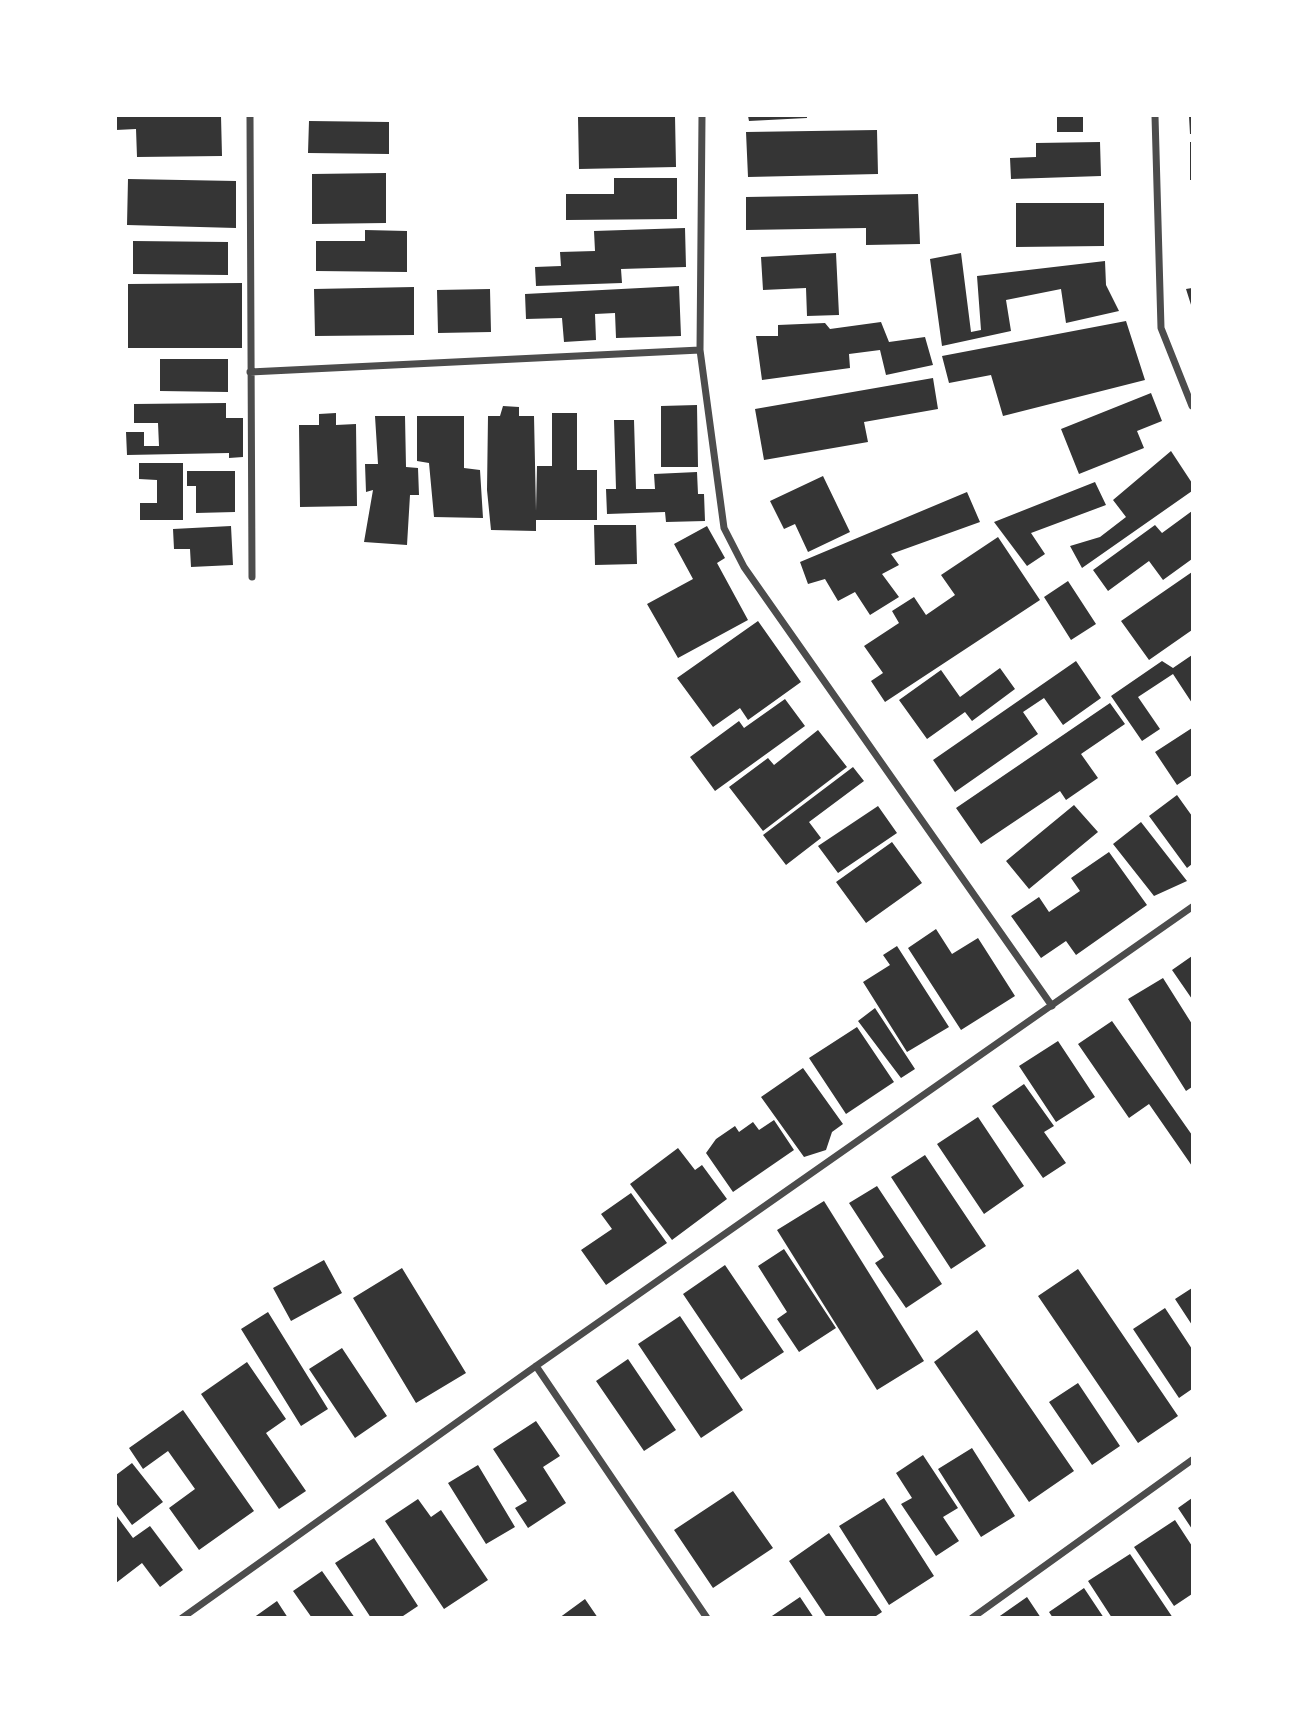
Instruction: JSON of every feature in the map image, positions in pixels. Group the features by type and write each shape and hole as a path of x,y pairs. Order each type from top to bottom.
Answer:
{"street":[{"path":"250,116 252,577"},
{"path":"702,116 700,350 724,528 744,567 1052,1006"},
{"path":"1154,116 1161,328 1192,406"},
{"path":"250,372 700,350"},
{"path":"183,1617 536,1366 1192,907"},
{"path":"536,1366 707,1618"},
{"path":"972,1618 1192,1460"}],"building":[{"path":"116,116 221,116 222,156 137,157 136,129 116,130"},
{"path":"675,116 676,167 579,169 578,117"},
{"path":"748,116 807,116 807,118 749,121"},
{"path":"1057,116 1083,116 1083,132 1057,132"},
{"path":"1189,116 1192,116 1192,134 1190,134"},
{"path":"309,121 389,122 389,154 308,153"},
{"path":"877,130 878,174 748,177 746,132"},
{"path":"1100,142 1101,176 1011,179 1010,158 1036,157 1036,143"},
{"path":"1192,142 1192,180 1190,180"},
{"path":"386,173 386,223 312,224 312,174"},
{"path":"614,178 677,178 677,219 566,220 566,194 614,194"},
{"path":"128,179 236,181 236,228 127,225"},
{"path":"918,194 920,244 866,245 866,228 746,230 746,197"},
{"path":"1016,203 1104,203 1104,246 1016,247"},
{"path":"685,228 686,267 621,269 622,283 536,286 535,267 561,266 560,252 595,251 594,231"},
{"path":"365,230 407,231 407,272 316,271 316,241 365,241"},
{"path":"133,241 228,242 228,275 133,274"},
{"path":"836,253 839,315 807,316 806,288 763,290 761,257"},
{"path":"961,253 971,332 981,330 977,276 1105,261 1106,285 1119,311 1066,323 1061,289 1006,300 1011,331 942,346 930,259"},
{"path":"242,283 242,348 128,348 128,284"},
{"path":"679,286 681,336 616,338 615,313 595,314 596,340 564,342 562,318 526,319 525,294"},
{"path":"414,287 414,335 315,336 314,289"},
{"path":"1192,288 1192,308 1186,289"},
{"path":"490,289 491,332 438,333 437,290"},
{"path":"1126,321 1145,380 1003,416 991,375 949,383 942,356"},
{"path":"881,322 889,342 925,337 933,365 886,375 880,350 849,354 850,368 762,380 756,336 778,336 778,325 825,323 830,329"},
{"path":"160,359 228,359 228,392 160,391"},
{"path":"933,378 938,409 864,422 868,442 764,460 755,409"},
{"path":"1151,393 1162,421 1137,431 1144,448 1079,474 1061,429"},
{"path":"226,403 226,418 243,418 243,457 229,458 229,453 127,455 126,432 144,432 144,446 159,446 158,423 134,423 134,404"},
{"path":"697,405 698,467 661,467 661,406"},
{"path":"503,406 519,407 519,416 534,416 536,511 537,466 552,466 552,413 577,413 577,470 597,470 597,520 536,520 536,531 491,530 487,490 488,416 500,416"},
{"path":"336,413 336,425 356,424 357,506 300,507 299,425 319,425 319,414"},
{"path":"375,416 405,416 406,467 418,468 419,495 410,495 407,545 364,542 373,490 366,492 365,464 378,464"},
{"path":"417,416 464,416 464,468 480,470 483,518 434,517 429,463 417,461"},
{"path":"614,420 634,420 636,489 655,489 654,474 697,472 698,494 704,494 705,521 666,522 665,512 607,514 606,489 616,489"},
{"path":"1171,451 1192,483 1192,491 1082,568 1070,546 1100,537 1126,517 1113,500"},
{"path":"139,463 183,463 183,520 140,520 140,503 157,503 157,480 139,479"},
{"path":"187,471 235,471 235,512 196,513 196,486 187,486"},
{"path":"823,476 850,532 808,552 795,524 784,529 770,501"},
{"path":"1095,482 1106,505 1031,533 1045,554 1027,566 994,522"},
{"path":"967,492 980,522 891,554 899,565 882,574 899,597 870,615 855,592 838,601 825,579 808,584 800,562"},
{"path":"1192,511 1192,559 1163,580 1149,561 1108,591 1093,570 1155,525 1162,533"},
{"path":"594,525 636,525 637,564 595,565"},
{"path":"231,526 233,565 191,567 190,549 174,549 173,529"},
{"path":"707,526 725,558 717,563 748,620 678,658 647,604 693,579 674,544"},
{"path":"998,537 1040,600 885,702 871,681 883,673 864,646 899,623 892,611 914,597 926,615 955,595 941,575"},
{"path":"1192,572 1192,630 1149,660 1121,621"},
{"path":"1068,581 1096,624 1071,640 1044,597"},
{"path":"758,621 801,682 748,720 740,708 713,727 677,678"},
{"path":"1192,655 1192,703 1173,674 1138,697 1160,729 1142,741 1111,696 1162,661 1173,668"},
{"path":"1076,661 1101,698 1063,725 1044,698 1023,712 1038,734 955,792 933,760"},
{"path":"1000,668 1015,689 972,721 965,712 927,739 899,700 941,670 960,697"},
{"path":"785,699 805,726 715,791 690,757 739,721 744,728"},
{"path":"1110,703 1125,724 1081,754 1098,778 1066,800 1060,791 981,844 956,808"},
{"path":"1192,728 1192,775 1177,785 1155,752"},
{"path":"818,730 847,767 763,831 729,787 768,758 774,765"},
{"path":"853,767 864,781 809,822 821,838 786,865 763,835"},
{"path":"1177,795 1192,816 1192,864 1187,868 1149,816"},
{"path":"1074,805 1098,832 1029,889 1006,861"},
{"path":"878,806 897,833 838,873 818,846"},
{"path":"1141,822 1187,881 1154,896 1113,844"},
{"path":"892,842 922,883 866,923 836,882"},
{"path":"1109,852 1147,905 1076,955 1066,941 1041,958 1011,916 1039,897 1049,912 1080,891 1071,878"},
{"path":"936,929 952,954 978,938 1015,996 961,1030 908,948"},
{"path":"897,946 949,1027 907,1052 863,982 890,965 883,955"},
{"path":"1192,956 1192,999 1172,970"},
{"path":"1163,978 1192,1024 1192,1087 1186,1091 1128,999"},
{"path":"875,1008 915,1069 901,1078 858,1021"},
{"path":"1112,1021 1192,1135 1192,1166 1149,1104 1129,1118 1078,1044"},
{"path":"857,1027 894,1082 846,1114 809,1058"},
{"path":"1058,1041 1095,1097 1056,1122 1019,1066"},
{"path":"803,1068 843,1124 832,1132 826,1150 804,1157 761,1097"},
{"path":"1024,1084 1054,1126 1044,1132 1066,1163 1043,1178 992,1106"},
{"path":"978,1117 1024,1186 984,1214 937,1144"},
{"path":"774,1120 794,1150 733,1192 706,1153 716,1139 735,1126 739,1132 753,1122 759,1130"},
{"path":"678,1148 695,1170 702,1165 727,1199 672,1240 630,1184"},
{"path":"925,1155 986,1246 951,1269 891,1177"},
{"path":"877,1186 942,1284 906,1308 875,1263 884,1257 849,1203"},
{"path":"631,1193 667,1243 606,1285 581,1250 612,1229 601,1214"},
{"path":"824,1201 924,1361 877,1390 777,1230"},
{"path":"784,1249 836,1328 799,1352 777,1319 787,1312 758,1266"},
{"path":"324,1260 342,1293 291,1321 273,1288"},
{"path":"725,1265 784,1352 741,1380 683,1294"},
{"path":"402,1268 466,1373 416,1403 353,1298"},
{"path":"1078,1269 1178,1416 1138,1443 1038,1296"},
{"path":"1192,1288 1192,1325 1175,1299"},
{"path":"1165,1308 1192,1349 1192,1389 1179,1398 1133,1329"},
{"path":"268,1312 328,1409 301,1426 241,1329"},
{"path":"680,1316 743,1410 701,1438 638,1344"},
{"path":"977,1330 1074,1471 1029,1502 934,1362"},
{"path":"342,1348 387,1416 355,1438 309,1369"},
{"path":"628,1359 676,1430 644,1451 596,1381"},
{"path":"247,1362 286,1419 266,1433 306,1491 279,1509 201,1394"},
{"path":"1078,1383 1120,1446 1092,1465 1049,1402"},
{"path":"183,1410 254,1511 199,1550 169,1508 195,1489 168,1451 143,1469 129,1448"},
{"path":"536,1421 560,1456 543,1467 566,1503 528,1528 515,1508 527,1501 493,1449"},
{"path":"972,1448 1015,1516 981,1537 938,1469"},
{"path":"923,1455 958,1508 943,1517 959,1541 936,1556 901,1504 912,1498 896,1473"},
{"path":"132,1463 163,1502 132,1525 116,1503 116,1475"},
{"path":"478,1465 515,1527 486,1544 448,1483"},
{"path":"733,1491 773,1548 713,1588 674,1530"},
{"path":"884,1498 934,1576 889,1605 839,1526"},
{"path":"1192,1498 1192,1529 1178,1508"},
{"path":"418,1499 431,1517 441,1510 488,1580 444,1609 385,1521"},
{"path":"116,1515 133,1538 150,1526 183,1570 160,1587 142,1563 116,1583"},
{"path":"1175,1520 1192,1546 1192,1594 1174,1606 1134,1547"},
{"path":"829,1533 882,1612 873,1618 827,1618 789,1561"},
{"path":"374,1538 418,1606 400,1618 371,1618 335,1563"},
{"path":"1130,1554 1173,1618 1112,1618 1088,1581"},
{"path":"322,1571 355,1618 312,1618 293,1591"},
{"path":"1084,1588 1104,1618 1053,1618 1049,1612"},
{"path":"800,1597 814,1618 769,1618"},
{"path":"1027,1597 1041,1618 997,1618"},
{"path":"585,1599 598,1618 559,1618"},
{"path":"277,1601 288,1618 253,1618"}]}
